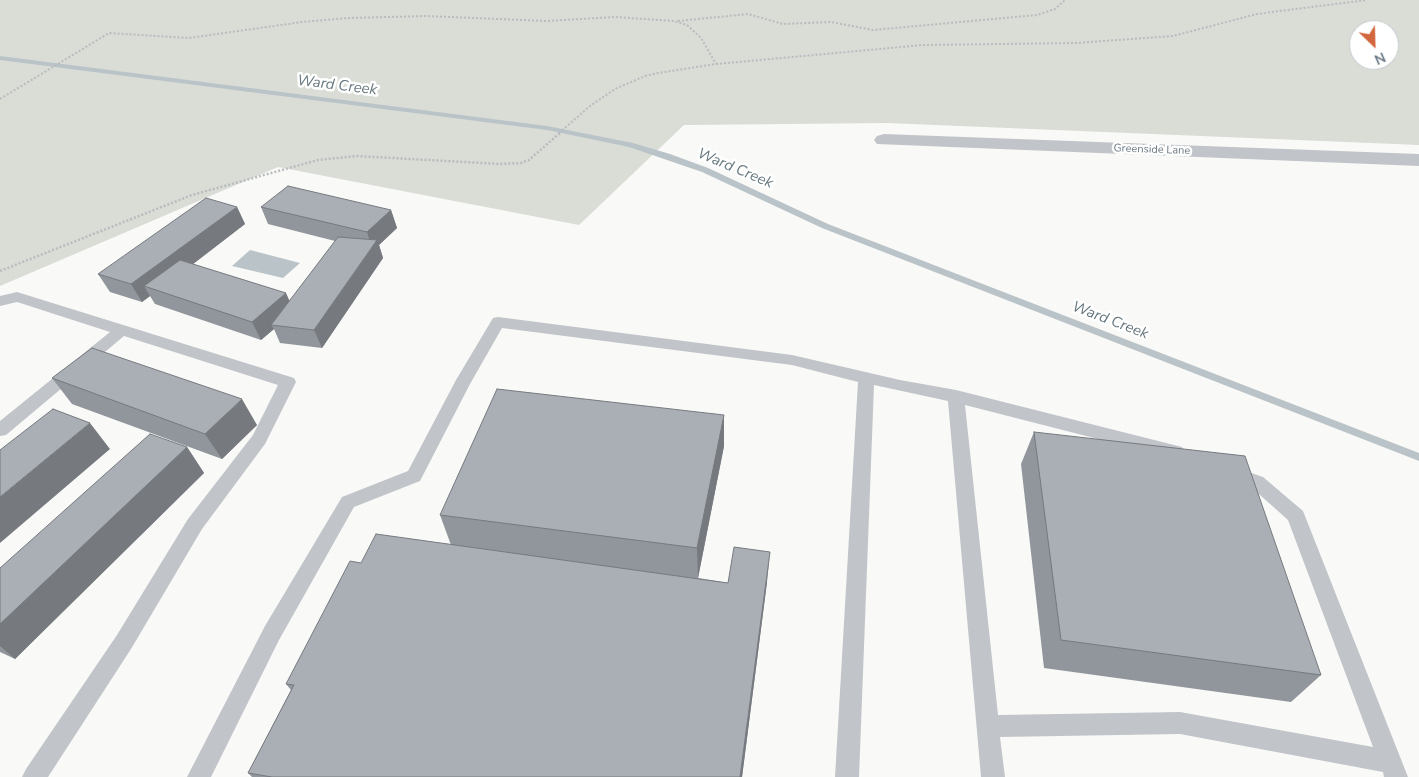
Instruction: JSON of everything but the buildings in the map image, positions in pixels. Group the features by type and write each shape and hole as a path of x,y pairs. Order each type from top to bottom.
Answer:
{"street":[{"name":"Greenside Lane","path":"884,140 1419,160"}],"lane":[{"path":"0,301 18,298 288,382 258,440 195,524 124,642 34,777"},
{"path":"199,777 272,634 348,502 414,476 462,384 498,322 792,360 866,378 956,396 1168,449 1195,459"},
{"path":"0,430 122,330"},
{"path":"847,777 866,378"},
{"path":"956,396 994,777"},
{"path":"1222,469 1257,482 1296,516 1393,769"},
{"path":"988,726 1180,723 1393,769"}],"path":[{"path":"0,99 109,33 189,38 302,22 348,18 428,16 546,21 615,17 674,21 748,14 782,24 831,22 873,30 1037,15 1055,9 1065,0"},
{"path":"0,271 192,195 318,160 357,156 514,164 526,162 590,106 615,89 645,76 716,64 923,46 1076,43 1173,36 1257,14 1367,0"},
{"path":"674,21 686,25 701,38 716,64"}],"shaded area":[{"path":"0,0 1419,0 1419,145 887,123 684,125 579,225 278,167 0,286"},
{"path":"250,250 300,263 283,278 232,266"}],"waterway":[{"name":"Ward Creek","path":"0,58 547,128 630,145 705,170 825,226 1419,457"}]}
